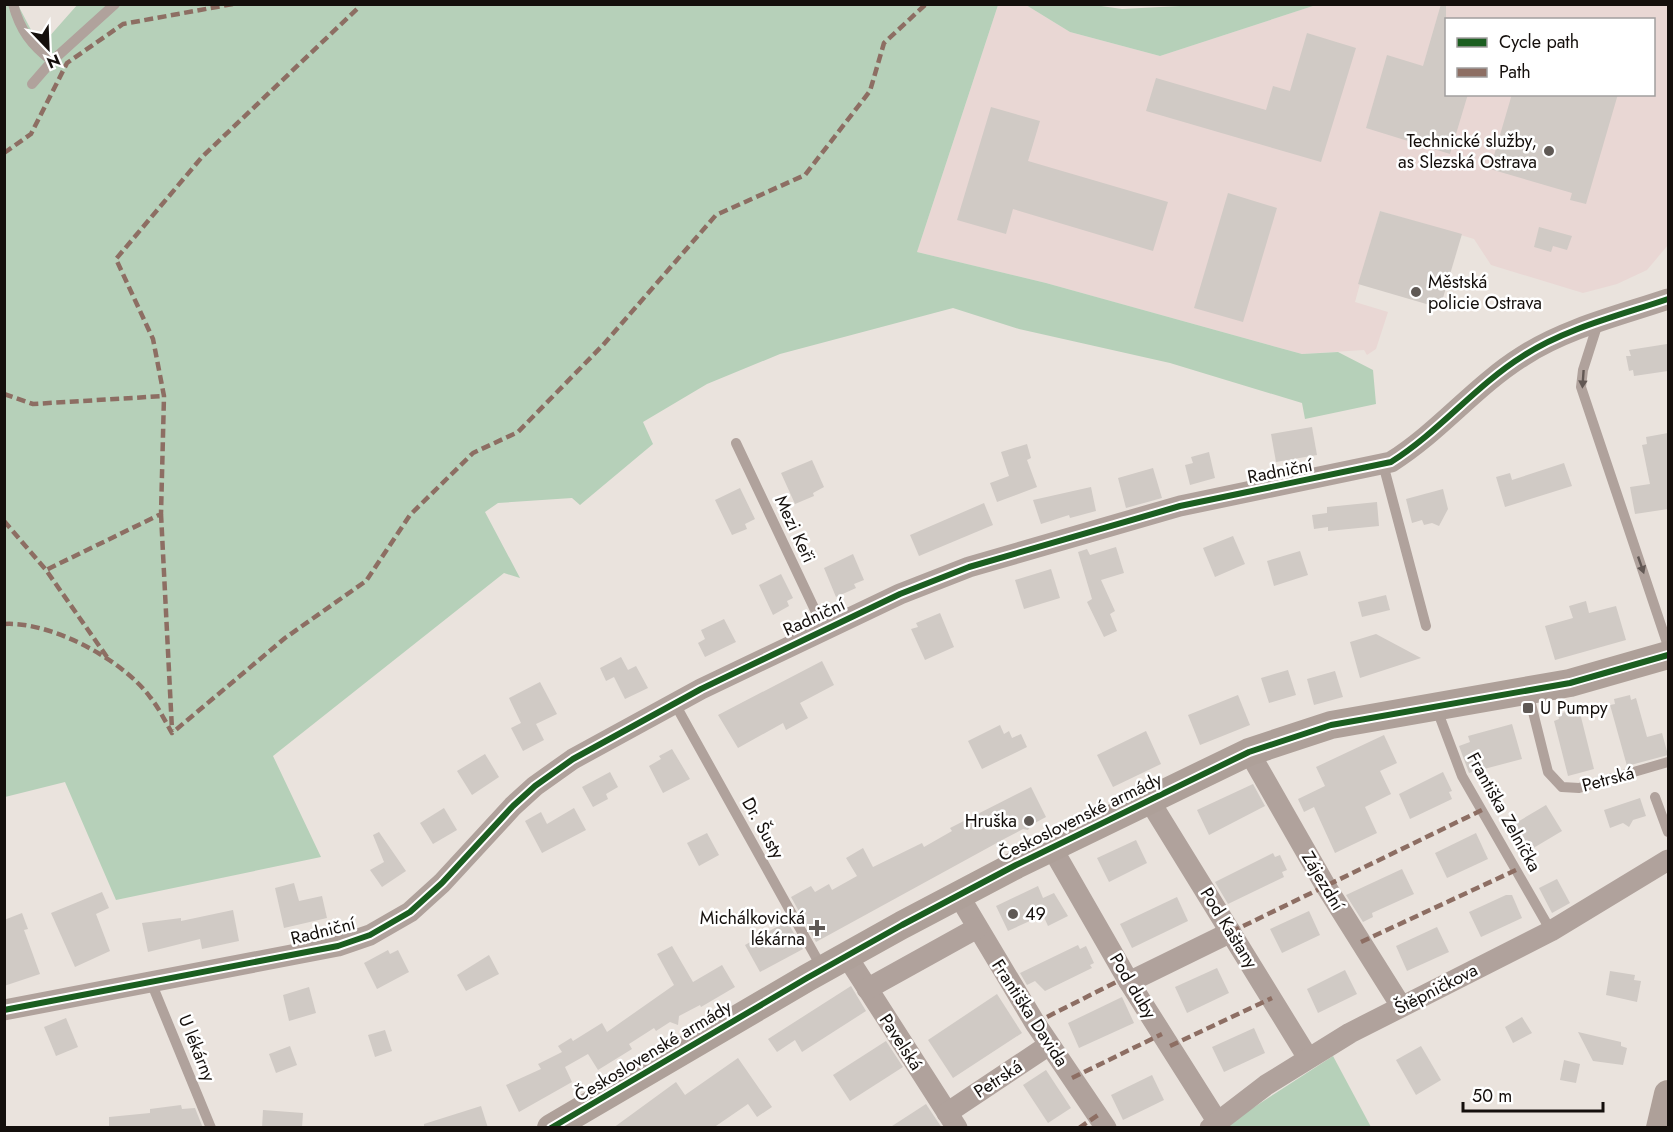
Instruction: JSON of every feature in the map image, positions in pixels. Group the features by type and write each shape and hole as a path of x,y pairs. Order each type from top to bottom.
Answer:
{"street":[{"name":"Radniční","path":"4,1010 338,946 370,935 410,912 535,786 573,759 675,704 824,629 900,594 979,564 1180,506 1383,464 1410,450 1454,409 1525,354 1561,337 1668,299"},
{"name":"Československé armády","path":"551,1128 834,962 1052,848 1249,752 1331,725 1436,706 1530,699 1668,655"},
{"name":"Zájezdní","path":"1249,752 1325,885 1401,1006"},
{"name":"Pod Kaštany","path":"1149,800 1308,1058"},
{"name":"Pod duby","path":"1052,848 1213,1124"},
{"name":"Štěpničkova","path":"1213,1124 1308,1058 1401,1006 1551,931 1668,860"},
{"name":"Františka Davida","path":"959,896 1050,1045 1106,1128"},
{"path":"867,989 977,928"},
{"path":"1129,982 1231,932"},
{"name":"Pavelská","path":"834,962 867,989 952,1120"},
{"name":"Petrská","path":"952,1120 1050,1045"},
{"path":"1660,1128 1668,1094"}],"lane":[{"path":"13,4 19,26 28,39 52,61"},
{"path":"32,84 52,61 116,4"},
{"path":"1598,323 1583,370 1581,387 1668,646"},
{"name":"Mezi Keři","path":"736,443 824,629"},
{"path":"1383,464 1426,626"},
{"name":"Petrská","path":"1530,699 1548,772 1562,787 1580,788 1668,762"},
{"name":"Dr. Šusty","path":"675,704 834,962"},
{"name":"Františka Zelníčka","path":"1436,706 1462,776 1551,931"},
{"path":"1655,796 1668,832"},
{"name":"U lékárny","path":"151,982 211,1128"}],"shaded area":[{"path":"998,5 1026,5 1070,32 1160,56 1316,5 1668,5 1668,245 1647,270 1617,284 1583,293 1491,265 1474,239 1380,211 1355,302 1388,312 1376,349 1367,355 1364,350 1302,354 1046,283 917,252"}],"green space":[{"path":"78,4 998,5 917,252 1046,283 1302,354 1338,352 1373,370 1376,404 1305,419 1302,403 1170,363 1019,329 953,308 780,354 707,384 643,422 653,444 580,505 572,498 498,503 485,512 520,578 504,573 273,756 321,857 116,900 65,782 5,797 5,5 18,5 40,47"},
{"path":"1026,5 1094,5 1122,9 1199,5 1316,5 1160,56 1070,32"},
{"path":"1333,1056 1371,1127 1222,1128"}],"building":[{"path":"1441,4 1446,4 1445,96 1467,96 1450,154 1366,128 1387,55 1423,66"},
{"path":"1307,33 1356,48 1321,162 1146,111 1156,78 1266,110 1273,86 1290,91"},
{"name":"Technické služby, as Slezská Ostrava","path":"1511,96 1617,96 1586,204 1570,200 1572,193 1490,169"},
{"path":"991,107 1040,121 1028,161 1168,202 1153,251 1013,209 1006,234 957,220"},
{"path":"1228,193 1277,208 1243,322 1194,308"},
{"path":"1380,211 1462,234 1440,308 1358,284"},
{"path":"1539,227 1572,236 1567,250 1553,246 1551,252 1534,247"},
{"path":"1667,344 1668,371 1634,376 1633,370 1629,371 1626,356 1631,356 1629,350"},
{"path":"1312,427 1317,455 1276,462 1271,434"},
{"path":"1668,433 1668,509 1635,514 1630,487 1650,484 1642,445 1647,444 1646,437"},
{"path":"1027,444 1031,458 1027,460 1037,487 997,502 990,483 1009,476 1001,452"},
{"path":"1209,452 1215,478 1190,485 1185,465 1193,463 1191,457"},
{"path":"812,460 824,487 813,493 814,496 795,504 781,473"},
{"path":"1564,463 1572,486 1505,507 1496,477 1510,473 1512,480"},
{"path":"1153,468 1162,498 1126,508 1118,478"},
{"path":"1091,487 1096,511 1070,518 1069,515 1041,524 1033,500"},
{"path":"740,488 755,519 745,524 747,529 732,535 715,500"},
{"path":"1443,489 1448,509 1439,526 1432,523 1424,525 1422,520 1412,523 1406,499"},
{"path":"1377,502 1379,526 1328,531 1328,527 1314,529 1312,515 1327,513 1327,507"},
{"path":"984,503 993,525 919,556 910,535"},
{"path":"1233,536 1245,564 1215,577 1203,548"},
{"path":"1116,547 1124,573 1101,580 1115,611 1110,614 1117,631 1104,637 1087,602 1092,599 1078,552 1087,549 1090,555"},
{"path":"1300,551 1308,575 1274,586 1267,561"},
{"path":"853,554 864,580 854,584 856,588 836,597 824,568"},
{"path":"1051,569 1060,598 1024,609 1015,580"},
{"path":"781,574 793,598 787,601 789,606 773,615 759,585"},
{"path":"1386,595 1390,610 1362,617 1358,602"},
{"path":"1586,601 1589,613 1616,606 1626,640 1555,660 1545,626 1573,618 1569,606"},
{"path":"940,613 954,647 925,660 911,629 918,627 916,623"},
{"path":"724,619 736,642 705,657 698,643 705,639 701,630"},
{"path":"1376,634 1421,658 1360,678 1350,642"},
{"path":"621,657 628,670 636,666 648,688 625,699 614,677 606,681 600,668"},
{"path":"822,661 834,685 800,703 808,718 786,730 783,723 738,748 718,715"},
{"path":"1288,670 1296,695 1269,703 1261,678"},
{"path":"1335,671 1343,697 1314,705 1307,679"},
{"path":"540,682 557,714 536,724 544,740 523,751 511,728 521,723 509,698"},
{"path":"1238,695 1250,725 1200,745 1188,715"},
{"path":"1630,695 1631,700 1636,698 1647,737 1662,733 1668,755 1627,766 1610,705 1615,704 1614,699"},
{"path":"1573,710 1574,715 1580,713 1594,769 1568,776 1554,721 1559,719 1558,714"},
{"path":"1512,724 1522,759 1469,773 1459,746 1470,742 1468,736"},
{"path":"1000,725 1004,734 1009,731 1012,738 1021,734 1027,747 982,769 968,741"},
{"path":"1146,731 1161,764 1113,787 1097,755"},
{"path":"1384,735 1397,763 1380,771 1391,794 1365,807 1377,833 1335,853 1314,807 1304,812 1298,799 1325,786 1316,767"},
{"path":"672,749 690,779 663,793 649,766 661,759 659,756"},
{"path":"485,754 499,777 472,795 457,771"},
{"path":"610,772 618,787 606,794 608,799 593,807 582,787"},
{"path":"1443,772 1452,791 1449,792 1452,799 1410,819 1399,794"},
{"path":"1253,784 1265,806 1209,835 1197,810"},
{"path":"1031,787 1046,817 1031,825 1028,830 1023,829 1004,839 816,942 791,897 811,886 815,892 829,884 832,890 857,876 846,858 863,848 873,867 922,843 924,847 952,831 950,828"},
{"path":"1640,798 1646,816 1633,820 1629,827 1623,823 1610,828 1604,810"},
{"path":"1546,805 1562,831 1525,853 1509,827"},
{"path":"444,808 457,830 433,844 420,823"},
{"path":"574,808 586,830 542,853 525,821 541,812 547,824"},
{"path":"379,832 406,871 382,887 370,870 384,862 373,835"},
{"path":"707,833 719,855 699,866 687,843"},
{"path":"1476,833 1488,859 1447,878 1435,853"},
{"path":"1136,840 1147,863 1109,882 1097,858"},
{"path":"1273,853 1275,857 1280,855 1287,870 1282,872 1284,877 1228,904 1215,882"},
{"path":"1402,869 1414,894 1372,913 1373,917 1363,922 1346,895"},
{"path":"1557,879 1570,903 1552,913 1539,888"},
{"path":"294,883 299,901 322,896 327,918 284,928 275,888"},
{"path":"1038,886 1043,898 1054,893 1068,916 1048,926 1043,915 1008,931 996,906"},
{"path":"102,892 109,908 96,914 110,951 75,967 51,913"},
{"path":"1506,895 1512,895 1522,918 1481,937 1469,912"},
{"path":"1177,897 1188,921 1132,948 1120,924"},
{"path":"233,910 239,941 202,949 200,939 148,952 142,923 181,918 181,921"},
{"path":"1309,911 1320,935 1282,953 1270,929"},
{"path":"22,913 28,929 24,930 40,974 4,986 4,920"},
{"path":"787,921 803,949 760,972 745,945"},
{"path":"1437,927 1449,952 1407,971 1396,946"},
{"path":"1078,945 1080,949 1086,946 1094,963 1090,965 1092,968 1045,991 1035,981 1027,985 1020,973"},
{"path":"672,946 693,982 722,965 735,987 701,1007 700,1005 679,1016 678,1025 670,1022 656,1031 654,1028 629,1044 632,1049 598,1070 588,1054 565,1067 572,1082 519,1112 506,1085 541,1069 538,1064 562,1052 558,1046 571,1038 573,1041 602,1023 607,1032 674,985 657,954"},
{"path":"388,950 390,954 398,950 409,972 377,989 364,963"},
{"path":"489,955 499,974 466,991 457,975"},
{"path":"1217,968 1229,993 1187,1013 1175,987"},
{"path":"1345,970 1357,994 1318,1013 1307,989"},
{"path":"1610,971 1635,975 1634,980 1641,981 1637,1002 1606,995"},
{"path":"851,986 866,1011 802,1052 795,1040 777,1052 768,1039"},
{"path":"309,987 316,1013 289,1021 283,995"},
{"path":"997,994 1022,1033 953,1078 928,1040"},
{"path":"1122,997 1134,1023 1079,1048 1068,1023"},
{"path":"1522,1017 1532,1033 1513,1043 1505,1027"},
{"path":"66,1018 78,1047 56,1056 44,1027"},
{"path":"1254,1028 1265,1053 1224,1072 1212,1047"},
{"path":"385,1030 392,1051 375,1057 368,1035"},
{"path":"1578,1032 1621,1042 1621,1046 1627,1048 1623,1065 1593,1061"},
{"path":"886,1041 903,1067 850,1101 833,1075"},
{"path":"290,1046 297,1065 276,1073 269,1054"},
{"path":"1421,1046 1441,1080 1416,1095 1396,1060"},
{"path":"738,1058 772,1107 757,1117 748,1104 713,1128 613,1128 676,1082 685,1095"},
{"path":"1564,1060 1580,1064 1576,1083 1560,1080"},
{"path":"1046,1070 1071,1108 1048,1123 1023,1085"},
{"path":"1152,1075 1164,1100 1123,1120 1111,1095"},
{"path":"926,1104 942,1128 889,1128"},
{"path":"181,1105 182,1109 195,1108 203,1128 109,1128 109,1117 150,1113 150,1109"},
{"path":"481,1106 488,1128 424,1128 424,1124"},
{"path":"263,1110 303,1113 302,1128 262,1128"}],"marked path":[{"path":"4,153 31,134 67,63 123,24 233,4"},
{"path":"4,624 43,629 64,636 104,657 138,683 150,697 172,733 285,638 366,581 410,515 473,453 518,432 603,345 716,215 805,175 870,91 884,43 926,4"},
{"path":"107,657 46,570 161,514 164,396 153,339 116,259 202,157 359,7"},
{"path":"4,394 33,404 164,396"},
{"path":"161,514 172,730"},
{"path":"4,521 46,570"},
{"path":"1231,932 1482,810"},
{"path":"1361,942 1516,870"},
{"path":"1035,1023 1126,977"},
{"path":"1170,1046 1272,998"},
{"path":"1072,1078 1162,1034"},
{"path":"1079,1128 1098,1115"}],"cycle path":[{"path":"4,1010 338,946 370,935 410,912 442,883 513,806 535,786 573,759 701,689 900,594 969,567 1180,506 1391,462 1523,356 1557,338 1594,323 1668,299"},
{"path":"551,1128 902,925 1016,865 1249,752 1331,725 1570,683 1668,655"}],"place":[{"name":"Technické služby, as Slezská Ostrava","path":"1549,151"},
{"name":"Městská policie Ostrava","path":"1416,292"},
{"name":"U Pumpy","path":"1528,708"},
{"name":"Hruška","path":"1029,821"},
{"name":"49","path":"1013,914"},
{"name":"Michálkovická lékárna","path":"817,928"}]}
